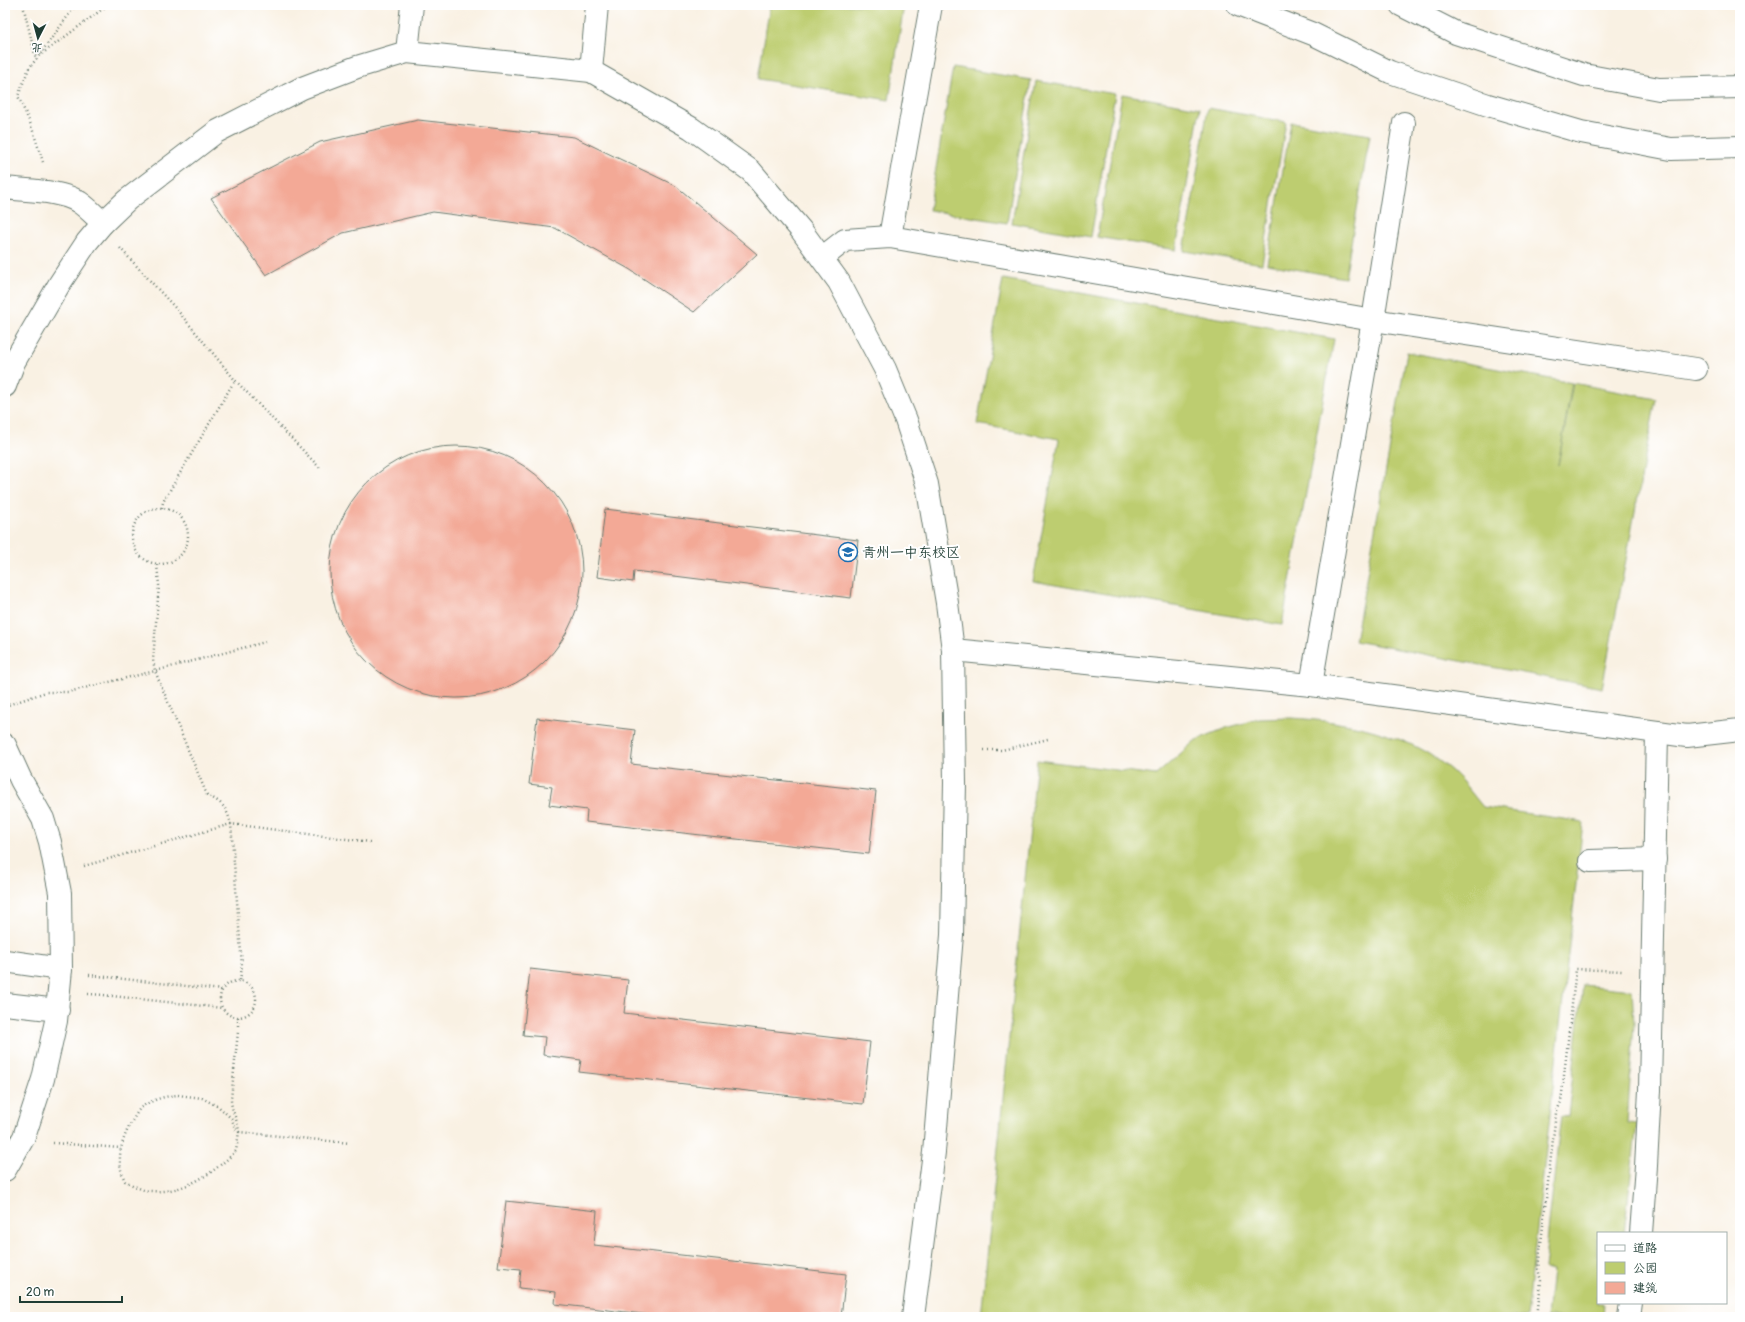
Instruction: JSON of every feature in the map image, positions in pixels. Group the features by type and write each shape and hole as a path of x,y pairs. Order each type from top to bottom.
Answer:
{"street":[{"path":"407,52 412,5"},
{"path":"591,72 597,5"},
{"path":"890,237 931,5"},
{"path":"1238,5 1313,34 1390,72 1488,106 1581,132 1672,149 1740,147"},
{"path":"1401,5 1456,32 1584,74 1659,89 1740,87"},
{"path":"5,386 14,362 34,326 84,248 103,224 132,196 216,132 302,88 357,67 407,52 591,72 691,128 751,171 802,230 839,282 881,362 906,420 927,484 940,556 953,650 955,783 952,935 934,1152 913,1317"},
{"path":"1311,685 1373,320 1404,123"},
{"path":"5,188 59,194 80,202 103,224"},
{"path":"822,258 845,240 890,237 1373,320 1696,369"},
{"path":"953,650 1311,685 1687,736 1740,730"},
{"path":"1641,1232 1647,1151 1655,859 1654,832 1657,792 1657,732"},
{"path":"5,744 21,780 43,818 60,893 61,968 58,1010 43,1079 24,1137 5,1170"},
{"path":"1590,862 1655,859"},
{"path":"5,961 61,968"},
{"path":"5,1004 58,1010"},
{"path":"1629,1317 1631,1304"}],"path":[{"path":"23,5 36,59"},
{"path":"39,56 76,5"},
{"path":"59,194 46,171 31,125 18,96 28,68 36,59 108,5"},
{"path":"103,224 120,248 178,311 235,380 320,468"},
{"path":"162,508 163,502 235,380"},
{"path":"162,508 178,514 185,521 189,540 186,549 173,562 157,564 147,561 140,555 134,548 132,539 136,521 151,509 162,508"},
{"path":"157,564 159,585 153,660 156,672 207,795 221,802 228,811 231,824 242,966 240,981"},
{"path":"5,706 46,692 68,692 140,674 156,672 265,642"},
{"path":"954,746 988,751 1002,750 1048,739"},
{"path":"56,871 78,867 231,824 370,842"},
{"path":"61,968 92,975 222,990"},
{"path":"1537,1317 1541,1281 1538,1269 1556,1113 1561,1102 1576,969 1652,973"},
{"path":"240,981 249,984 254,989 257,1001 255,1007 247,1015 238,1017 230,1015 222,1008 220,1002 222,990 231,982 240,981"},
{"path":"58,1010 73,1000 90,994 222,1008"},
{"path":"238,1017 231,1106 238,1124 239,1132 236,1151 208,1175 181,1187 165,1191 150,1191 125,1181 120,1171 119,1158 124,1135 142,1107 164,1096 178,1095 202,1098 226,1112 232,1118 235,1129 239,1132 350,1143"},
{"path":"24,1137 40,1142 120,1148"}],"green space":[{"path":"770,5 904,5 889,100 758,79"},
{"path":"953,67 1031,80 1007,223 929,210"},
{"path":"1036,81 1115,94 1091,237 1012,223"},
{"path":"1122,94 1200,108 1176,250 1097,237"},
{"path":"1208,108 1286,122 1262,264 1184,251"},
{"path":"1291,122 1370,135 1345,278 1267,264"},
{"path":"1003,279 1334,339 1282,625 1033,581 1059,439 977,424"},
{"path":"1407,352 1572,383 1558,465 1573,383 1656,399 1602,688 1355,641"},
{"path":"1291,718 1333,722 1355,726 1397,739 1417,748 1436,759 1453,772 1465,784 1483,807 1583,822 1527,1317 981,1317 1037,760 1156,775 1196,740 1226,728 1259,719"},
{"path":"1583,985 1632,990 1634,1024 1627,1123 1637,1124 1624,1232 1597,1232 1597,1304 1604,1304 1603,1317 1547,1317 1552,1271 1544,1269 1561,1115 1568,1116"}],"building":[{"path":"418,120 574,137 676,186 757,254 694,312 629,269 555,228 433,212 343,233 266,275 211,198 320,142"},
{"path":"444,446 468,446 493,451 516,461 536,474 554,492 567,512 577,535 582,560 580,597 573,620 554,652 536,670 516,683 493,693 468,698 444,698 419,693 396,683 376,670 358,652 345,632 335,609 330,584 330,560 335,535 345,512 358,492 376,474 396,461 419,451"},
{"path":"605,509 858,540 851,598 634,571 633,582 597,577"},
{"path":"537,718 635,730 631,764 876,791 869,854 586,822 587,810 549,805 552,787 529,784"},
{"path":"530,969 628,980 624,1013 870,1042 863,1104 579,1072 581,1060 543,1055 545,1037 523,1035"},
{"path":"506,1201 597,1211 594,1245 846,1274 841,1317 670,1317 555,1304 556,1292 519,1288 521,1269 498,1267"}],"place":[{"name":"青州一中东校区","path":"848,552"}]}
